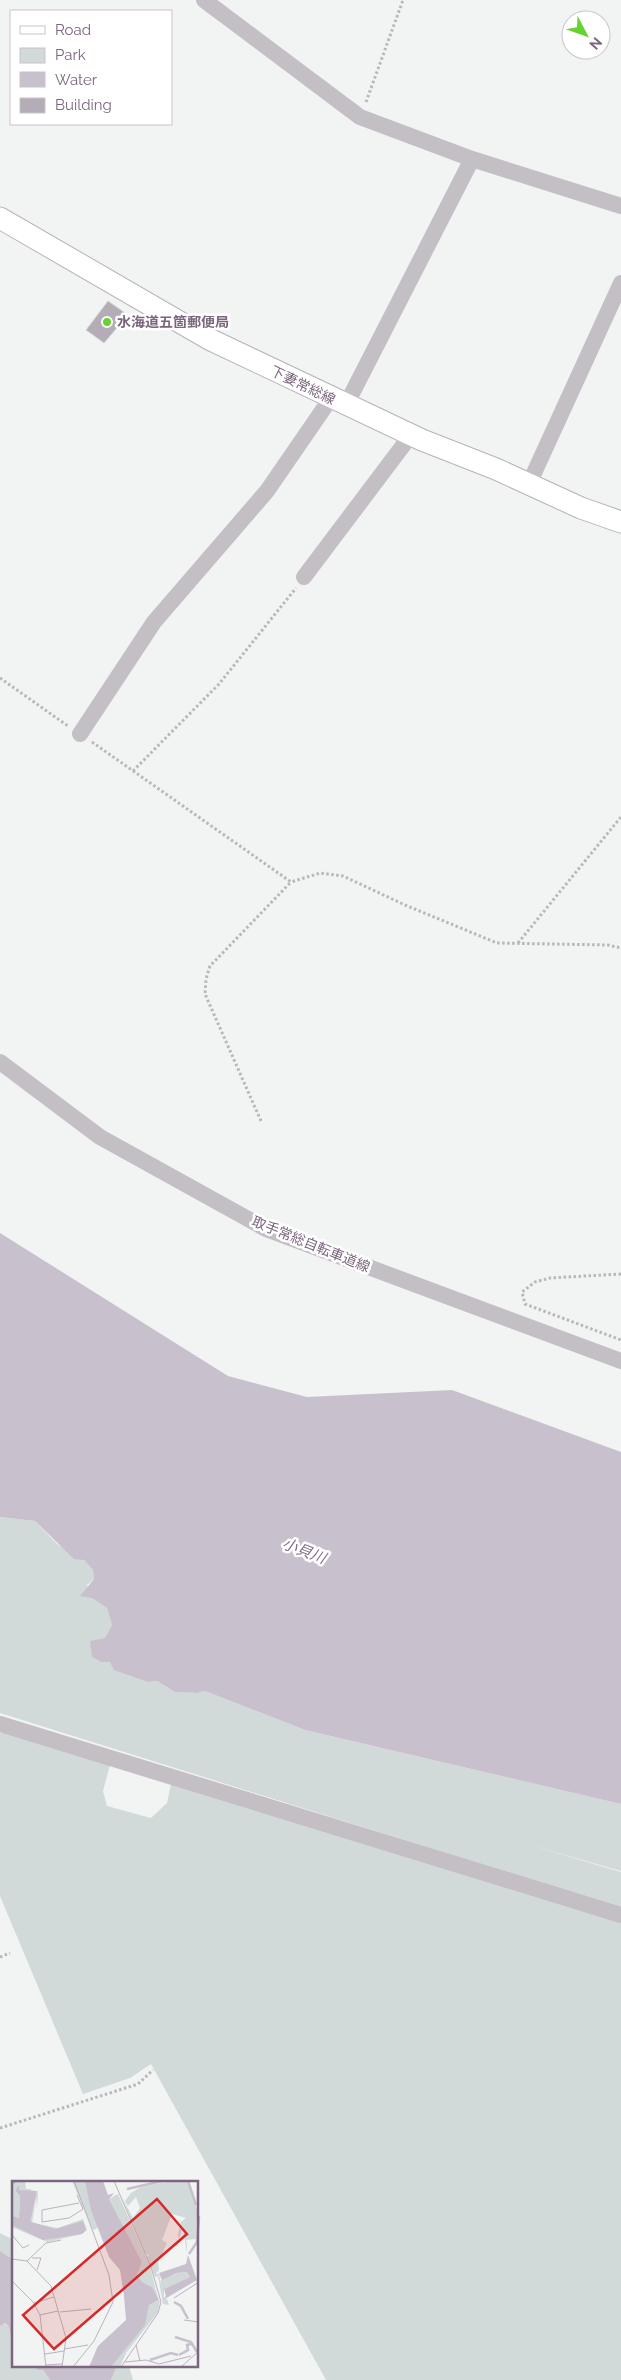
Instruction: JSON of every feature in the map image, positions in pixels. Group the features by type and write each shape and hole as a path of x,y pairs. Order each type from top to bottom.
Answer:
{"main road":[{"name":"下妻常総線","path":"0,218 209,339 338,402 411,435 529,484 581,508 621,522"}],"street":[{"path":"204,0 360,117 472,160 621,206"},
{"path":"80,734 154,622 267,491 338,402 472,160"},
{"path":"529,484 621,283"},
{"path":"304,577 411,435"},
{"name":"取手常総自転車道線","path":"0,1062 100,1137 266,1229 621,1361"},
{"path":"3,1724 621,1915"}],"path":[{"path":"360,117 403,0"},
{"path":"133,771 220,684 304,577"},
{"path":"0,678 291,882"},
{"path":"518,944 621,817"},
{"path":"261,1121 205,994 206,979 210,966 291,882 320,873 343,876 405,905 497,943 608,945 621,948"},
{"path":"621,1274 550,1278 535,1282 522,1292 525,1304 621,1340"},
{"path":"0,1957 10,1953"},
{"path":"0,2128 138,2084 153,2070"}],"green space":[{"path":"0,1517 35,1521 57,1544 84,1560 93,1570 94,1579 87,1585 92,1598 107,1608 112,1625 105,1638 110,1662 148,1682 157,1681 175,1692 197,1693 205,1691 305,1730 621,1804 621,1871 523,1843 621,1872 621,1908 0,1713"},
{"path":"7,1732 110,1765 103,1791 107,1806 151,1818 167,1803 171,1784 621,1920 621,2380 326,2380 151,2064 130,2078 83,2094 0,1896 0,1733"},
{"path":"0,2233 12,2239 12,2259 0,2251"},
{"path":"4,2323 9,2327 10,2334 12,2334 12,2368 37,2368 38,2370 43,2370 50,2380 0,2380 0,2326"},
{"path":"116,2368 130,2368 133,2380 111,2380"}],"water":[{"name":"小貝川","path":"0,1233 228,1376 307,1397 452,1390 621,1452 621,1804 305,1730 205,1691 197,1693 175,1692 157,1681 148,1682 114,1670 110,1662 102,1662 92,1657 90,1641 105,1638 112,1625 107,1608 92,1598 80,1596 94,1579 93,1570 84,1560 74,1559 35,1521 0,1517"},
{"path":"0,2251 12,2259 12,2334 5,2323 0,2326"},
{"path":"36,2368 116,2368 111,2380 50,2380 43,2370 37,2370"}],"building":[{"path":"108,301 128,315 104,343 86,330"}],"place":[{"name":"水海道五箇郵便局","path":"107,322"}]}
